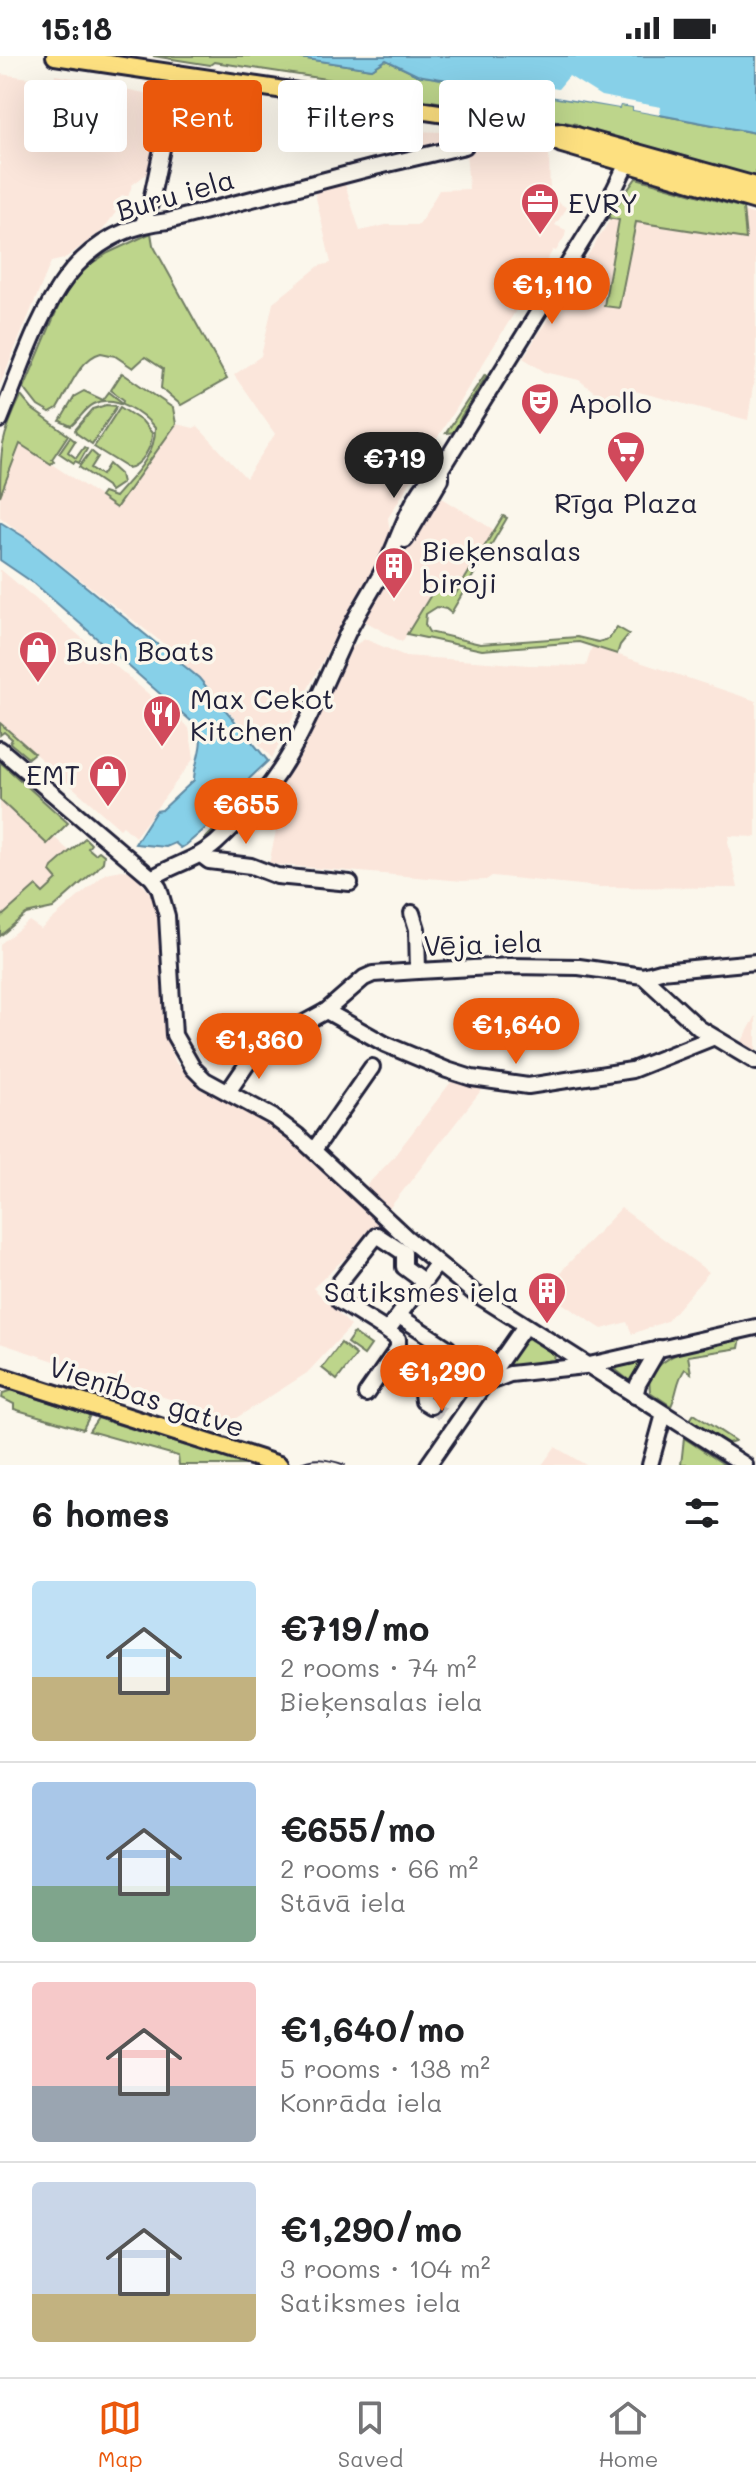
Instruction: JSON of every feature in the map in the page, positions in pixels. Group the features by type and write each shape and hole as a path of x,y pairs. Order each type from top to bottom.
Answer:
{"main road":[{"path":"55,56 471,117 542,133 562,144 756,186"},
{"path":"630,158 756,201"},
{"name":"Vienības gatve","path":"0,1376 279,1465"}],"street":[{"path":"143,224 151,201 178,73"},
{"name":"Buru iela","path":"0,420 49,303 65,276 87,253 120,233 143,224 168,221 439,152"},
{"path":"152,878 201,855 240,818 290,754 387,562 407,515 432,475 441,469 630,158"},
{"path":"0,749 152,878 159,888 167,916 174,1035 193,1068 205,1080 273,1117 314,1150 437,1264 524,1327 745,1465"},
{"path":"201,855 209,861 251,866 277,876 350,883"},
{"path":"412,913 417,929 418,971"},
{"name":"Vēja iela","path":"228,1092 258,1048 326,1011 368,976 510,966 579,967 643,976 661,971 756,962"},
{"path":"643,976 712,1038 756,1062"},
{"path":"326,1011 385,1044 447,1070 472,1078 528,1086 632,1070 712,1038"},
{"path":"314,1150 372,1067"},
{"path":"366,1394 398,1348 398,1339 339,1301 335,1292 343,1277 377,1235 404,1253 407,1271 423,1281"},
{"path":"387,1331 437,1264"},
{"path":"399,1316 448,1348 451,1354 450,1360 422,1394 423,1401 431,1406"},
{"path":"428,1465 453,1422 487,1383 524,1327"},
{"path":"487,1383 510,1374 585,1366 756,1327"},
{"path":"635,1396 638,1384 659,1348"},
{"path":"650,1465 664,1414"}],"shaded area":[{"path":"0,74 45,80 24,80 24,152 127,152 127,89 143,93 143,152 152,152 148,173 132,185 128,197 122,195 113,210 116,212 102,231 64,259 51,262 0,385"},
{"path":"55,75 85,80 53,80"},
{"path":"423,131 439,132 439,148 423,151"},
{"path":"396,152 420,152 397,157"},
{"path":"466,152 549,154 550,197 567,208 555,225 566,230 565,236 556,251 553,250 388,518 391,539 351,606 272,758 169,648 0,517 0,496 20,443 116,507 176,424 197,426 246,478 275,434 234,375 261,356 273,303 319,266 331,263 314,189 344,181 360,231 386,225 419,225 439,190 469,189"},
{"path":"635,180 756,215 756,366 748,420 631,390 614,407 579,380 545,372 523,358"},
{"path":"439,496 494,530 454,595 437,585 402,642 363,620"},
{"path":"0,569 189,728 194,758 135,837 123,826 120,829 0,723"},
{"path":"365,639 405,656 529,665 586,666 592,646 756,701 756,837 729,836 728,842 738,888 600,887 492,876 486,880 462,881 269,864 281,807 280,786 296,762 353,646"},
{"path":"0,787 79,860 0,932"},
{"path":"122,870 136,876 154,898 155,909 159,912 163,1018 168,1045 176,1063 200,1089 258,1116 289,1137 380,1225 313,1288 351,1326 307,1373 233,1420 0,1343 0,944 29,921 41,929 106,873"},
{"path":"756,1016 756,1052 741,1043"},
{"path":"454,1078 486,1084 388,1210 364,1188 392,1159"},
{"path":"621,1208 709,1272 667,1321 632,1334 627,1322 602,1329 546,1293 565,1267"},
{"path":"555,1447 586,1465 542,1465"}],"green space":[{"path":"153,56 287,56 372,69 386,60 417,75 452,80 439,80 439,102 423,100 423,80 332,80 214,62 210,65"},
{"path":"569,76 660,115 756,133 756,180 587,131 576,124 555,121 555,80"},
{"path":"636,178 743,208 746,239 636,222 619,308 604,306 619,220 608,218"},
{"path":"151,233 153,245 227,379 181,405 161,388 163,369 145,357 133,368 115,356 101,353 81,368 57,409 50,413 38,406 24,388 61,300 77,276 89,265"},
{"path":"122,373 173,408 176,424 116,508 100,497 103,493 115,497 135,474 152,448 155,428 136,410 111,401 90,406 71,426 60,421 75,396 84,391 103,400 109,392 123,403 124,400 111,390"},
{"path":"485,374 456,432 446,433"},
{"path":"21,396 32,409 68,435 51,464 20,444 0,496 3,444"},
{"path":"117,406 92,444 75,430 93,409"},
{"path":"120,407 143,422 152,433 145,455 138,464 128,468 94,447"},
{"path":"70,437 75,441 68,452 76,458 84,447 87,449 79,463 59,453"},
{"path":"91,451 98,457 91,468 102,475 109,464 120,474 122,483 110,491 79,467"},
{"path":"503,516 507,518 451,613 437,607 426,614 425,625 429,632 480,644 577,637 598,642 609,639 617,627 629,634 617,654 579,642 482,650 407,634 437,585 455,595"},
{"path":"0,723 34,753 28,758 10,743 12,739 4,732 0,735"},
{"path":"281,756 262,785 205,847 194,850 267,776"},
{"path":"0,762 68,823 47,844 0,800"},
{"path":"85,838 91,844 88,848 95,854 99,851 104,855 97,869 53,908 26,914 0,936 0,918 36,886 43,893 57,880 50,872 52,867"},
{"path":"354,1333 371,1345 364,1355 347,1343"},
{"path":"526,1337 555,1355 554,1360 508,1366"},
{"path":"741,1337 739,1348 688,1356 691,1373 685,1369 682,1373 671,1406 650,1392 649,1378 666,1360 690,1349"},
{"path":"341,1343 356,1355 337,1380 322,1368"},
{"path":"644,1361 632,1383 616,1370 618,1367"},
{"path":"12,1390 90,1415 83,1429 14,1409 14,1404 2,1398 3,1393"},
{"path":"694,1414 735,1441 728,1443 690,1420"},
{"path":"98,1418 246,1465 179,1465 178,1456 89,1431"},
{"path":"684,1438 722,1463 725,1465 681,1465"}],"water":[{"path":"287,56 756,56 756,133 633,110 633,107 620,105 619,108 555,98 555,80 448,80 417,75 386,60 372,69"},
{"path":"0,522 26,538 199,678 268,761 250,778 221,815 181,848 175,843 166,847 135,844 156,811 162,810 194,780 201,741 199,728 35,584 0,560"}],"pier":[{"path":"569,76 601,96 661,107 660,115 633,110 633,107 620,105 619,108 555,97 555,88"}],"tunnel":[{"path":"431,1406 449,1419"}],"tram line":[{"path":"297,1465 321,1459 345,1465"}],"place":[{"name":"EVRY","path":"540,236"},
{"name":"Apollo","path":"540,436"},
{"name":"Rīga Plaza","path":"626,484"},
{"name":"Bieķensalas biroji","path":"394,600"},
{"name":"Bush Boats","path":"38,684"},
{"name":"Max Cekot Kitchen","path":"162,748"},
{"name":"EMT","path":"108,808"},
{"name":"Satiksmes iela","path":"547,1325"}]}
